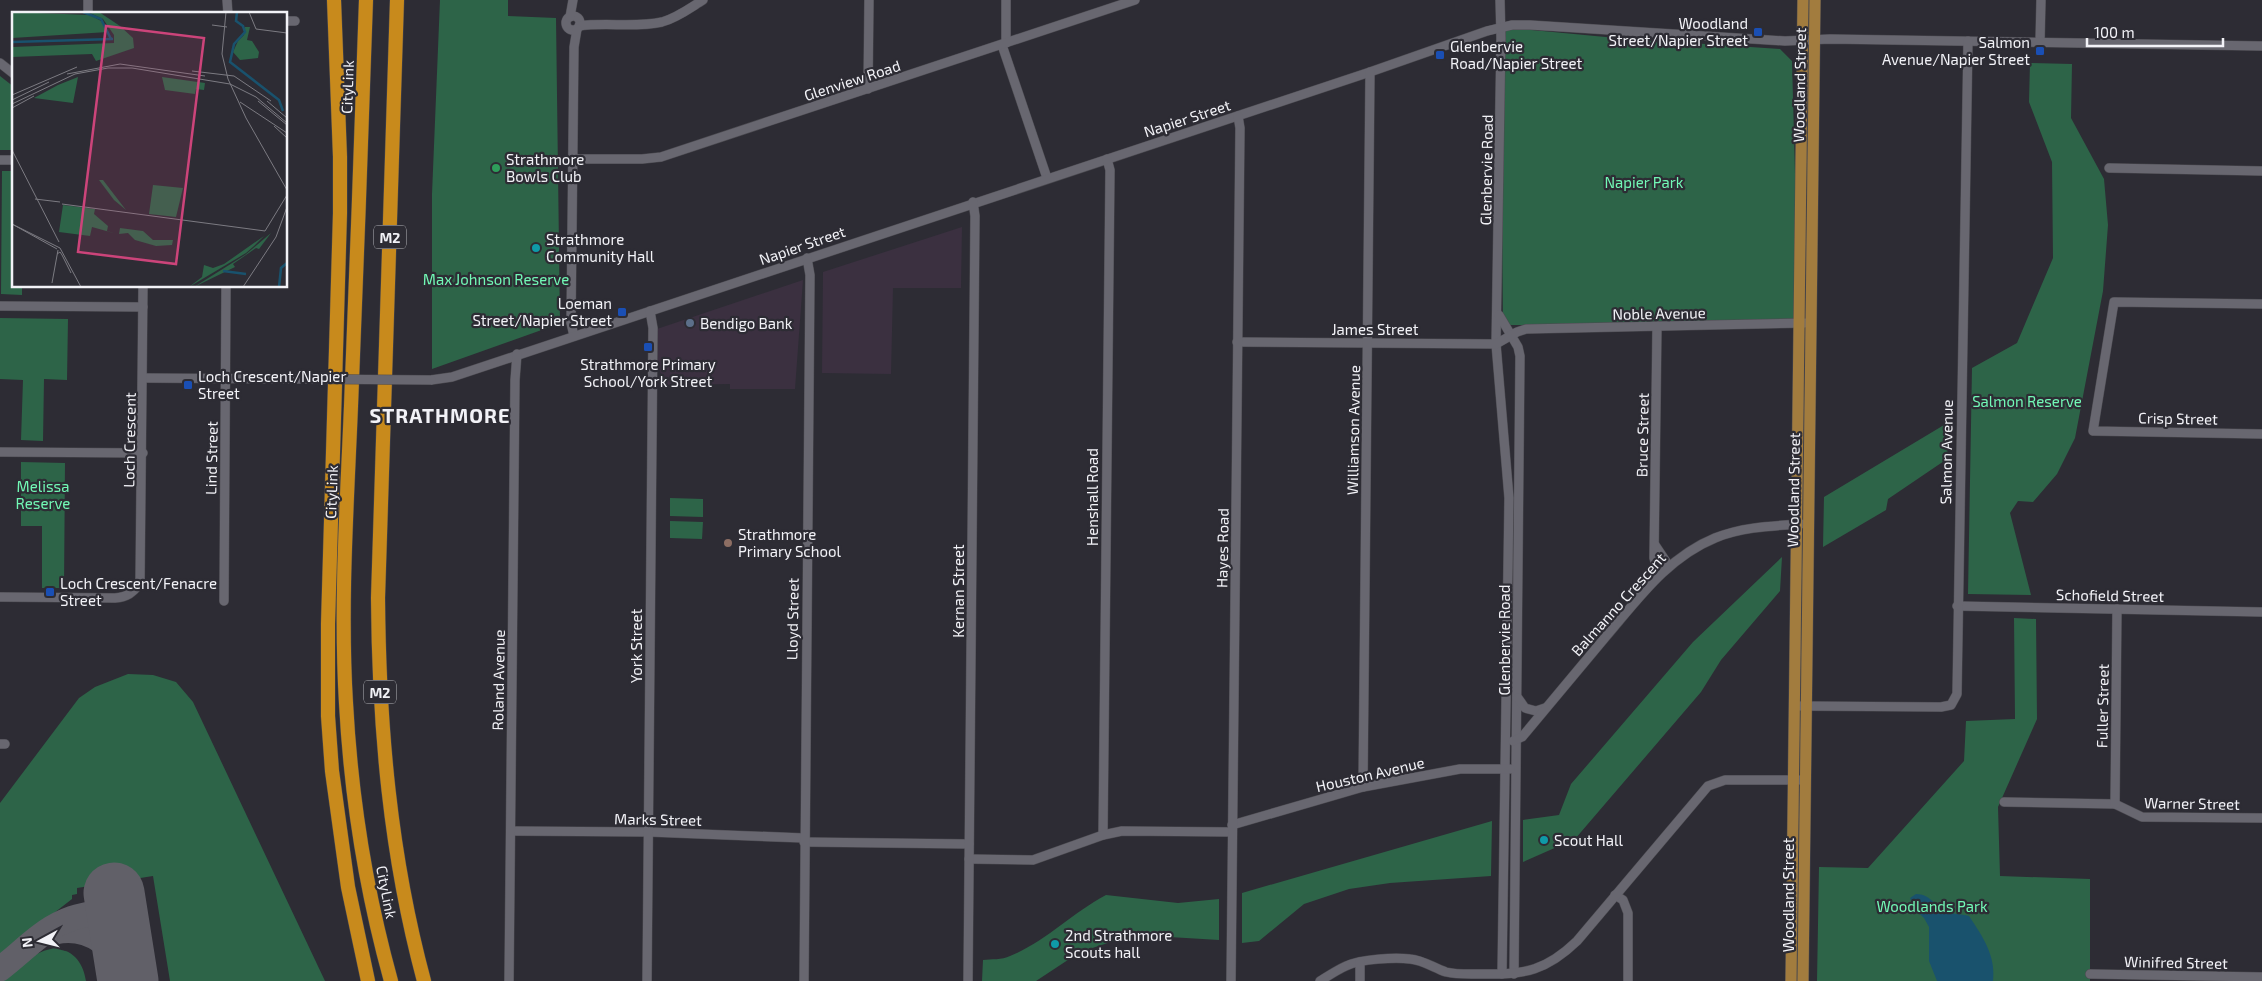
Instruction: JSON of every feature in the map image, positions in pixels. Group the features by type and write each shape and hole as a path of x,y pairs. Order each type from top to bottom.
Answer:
{"highway":[{"path":"334,0 340,157 340,213 328,624 328,716 332,771 343,858 368,981"},
{"name":"CityLink","path":"366,0 347,496 344,607 346,693 354,794 368,890 391,981"},
{"name":"CityLink","path":"397,0 378,588 378,674 389,804 406,905 424,981"}],"main road":[{"name":"Woodland Street","path":"1790,981 1798,780 1805,323 1808,40 1803,0"},
{"name":"Woodland Street","path":"1808,40 1815,0"},
{"name":"Woodland Street","path":"1798,780 1803,981"}],"street":[{"path":"573,0 575,23 571,323 574,336"},
{"path":"575,23 662,22 679,15 703,0"},
{"path":"868,89 869,0"},
{"path":"1006,0 1004,44 1047,178"},
{"name":"Glenview Road","path":"572,159 642,159 661,157 1135,0"},
{"name":"Glenbervie Road","path":"1500,0 1498,313 1496,344 1509,498 1505,883 1502,974"},
{"path":"2040,42 2041,0"},
{"name":"Napier Street","path":"143,378 431,380 452,376 973,202 1238,116 1500,27 1530,25 1746,39 2262,46"},
{"name":"Salmon Avenue","path":"1799,706 1941,707 1951,705 1957,694 1968,41"},
{"path":"0,64 12,73"},
{"name":"Williamson Avenue","path":"1363,787 1370,72"},
{"name":"Hayes Road","path":"1231,981 1240,128 1238,116"},
{"name":"Henshall Road","path":"1103,836 1110,170 1107,159"},
{"path":"2109,168 2262,171"},
{"name":"Kernan Street","path":"968,981 975,216 973,202"},
{"name":"Lloyd Street","path":"804,981 810,284 807,258"},
{"name":"Loch Crescent","path":"0,597 126,597 135,591 140,584 143,288"},
{"name":"Lind Street","path":"224,601 226,288"},
{"name":"Crisp Street","path":"2262,304 2114,302 2093,430 2262,434"},
{"path":"0,306 143,307"},
{"name":"York Street","path":"647,981 653,328 650,311"},
{"name":"Glenbervie Road","path":"1498,313 1518,348 1520,356 1514,974"},
{"name":"Noble Avenue","path":"1510,336 1526,329 1805,323"},
{"name":"Bruce Street","path":"1657,326 1654,558 1659,575"},
{"path":"1496,344 1510,336"},
{"name":"James Street","path":"1237,342 1496,344"},
{"name":"Roland Avenue","path":"509,981 515,380 517,354"},
{"name":"Roland Avenue","path":"508,358 515,380"},
{"path":"0,452 142,453"},
{"name":"Balmanno Crescent","path":"1517,741 1659,575 1669,566 1697,546 1732,532 1758,527 1802,524"},
{"path":"1655,545 1669,566"},
{"name":"Schofield Street","path":"1957,606 2262,612"},
{"name":"Fuller Street","path":"2115,804 2117,609"},
{"path":"1517,693 1518,701 1525,708 1536,711 1547,707"},
{"path":"1506,741 1517,741"},
{"name":"Houston Avenue","path":"969,859 1033,860 1103,836 1122,832 1232,829 1363,787 1460,769 1517,769"},
{"path":"1320,981 1347,965 1360,962 1410,959 1455,973 1514,974 1543,967 1562,956 1577,941 1708,786 1725,780 1798,780"},
{"name":"Warner Street","path":"2004,802 2115,804 2142,817 2262,818"},
{"name":"Marks Street","path":"510,831 649,832 804,840 969,844"},
{"path":"1505,883 1515,883"},
{"path":"1615,895 1622,900 1628,913 1628,981"},
{"path":"1360,962 1360,981"},
{"name":"Winifred Street","path":"2090,974 2262,977"}],"shaded area":[{"path":"962,227 961,288 893,288 891,374 822,373 823,272"},
{"path":"803,280 795,389 730,389 730,384 664,385 648,332"}],"green space":[{"name":"Max Johnson Reserve","path":"440,0 508,0 508,16 556,18 560,324 432,369 432,194"},
{"name":"Napier Park","path":"1500,27 1616,38 1780,49 1792,61 1799,324 1503,325"},
{"name":"Salmon Reserve","path":"2030,63 2072,64 2071,118 2104,179 2108,225 2103,291 2075,438 2057,474 2033,502 2018,501 2010,513 2031,595 1968,594 1972,368 2017,343 2053,258 2052,162 2029,102"},
{"path":"0,76 12,85 12,150 0,150"},
{"path":"2,171 12,171 12,288 22,288 22,295 1,294"},
{"path":"0,318 68,319 67,380 44,379 43,441 21,440 23,380 0,379"},
{"path":"1949,422 1947,459 1888,499 1886,510 1823,547 1824,497"},
{"name":"Melissa Reserve","path":"21,462 65,463 64,588 42,588 42,526 21,526"},
{"path":"670,498 703,499 703,517 670,516"},
{"path":"670,521 703,522 702,539 670,538"},
{"path":"1782,557 1780,591 1721,660 1701,692 1575,839 1523,862 1523,820 1559,815 1571,784 1693,642"},
{"name":"Woodlands Park","path":"2014,618 2036,619 2037,719 1998,807 2000,876 2090,879 2090,981 1817,981 1819,867 1868,868 1964,761 1966,721 2015,719"},
{"path":"128,674 153,675 176,682 193,702 325,981 170,981 153,876 77,888 77,894 72,895 72,899 0,955 0,803 79,698 95,687"},
{"path":"1492,821 1491,876 1390,883 1349,889 1304,904 1259,941 1242,943 1242,893"},
{"path":"1106,895 1178,903 1219,899 1219,940 1153,936 1114,941 1080,952 1036,981 982,981 983,960 1004,958 1023,950"},
{"path":"57,948 69,952 77,959 83,969 86,981 3,981 34,956 49,949"}],"water":[{"path":"1916,894 1925,896 1944,911 1969,916 1984,939 1990,955 1993,981 1937,981 1929,961 1929,927 1924,918 1915,909 1910,898"}],"taxiway":[{"path":"0,969 38,937 55,926 76,917 117,910"},
{"path":"55,932 77,931 96,938 113,951 126,969"}],"runway":[{"path":"114,893 128,981"}],"place":[{"name":"Woodland Street/Napier Street","path":"1758,32"},
{"name":"Salmon Avenue/Napier Street","path":"2040,51"},
{"name":"Glenbervie Road/Napier Street","path":"1440,55"},
{"name":"Strathmore Bowls Club","path":"496,168"},
{"name":"Strathmore Community Hall","path":"536,248"},
{"name":"Loeman Street/Napier Street","path":"622,312"},
{"name":"Bendigo Bank","path":"690,323"},
{"name":"Strathmore Primary School/York Street","path":"648,347"},
{"name":"Loch Crescent/Napier Street","path":"188,385"},
{"name":"Strathmore Primary School","path":"728,543"},
{"name":"Loch Crescent/Fenacre Street","path":"50,592"},
{"name":"Scout Hall","path":"1544,840"},
{"name":"2nd Strathmore Scouts hall","path":"1055,944"}],"district":[{"name":"STRATHMORE","path":"440,415"}]}
